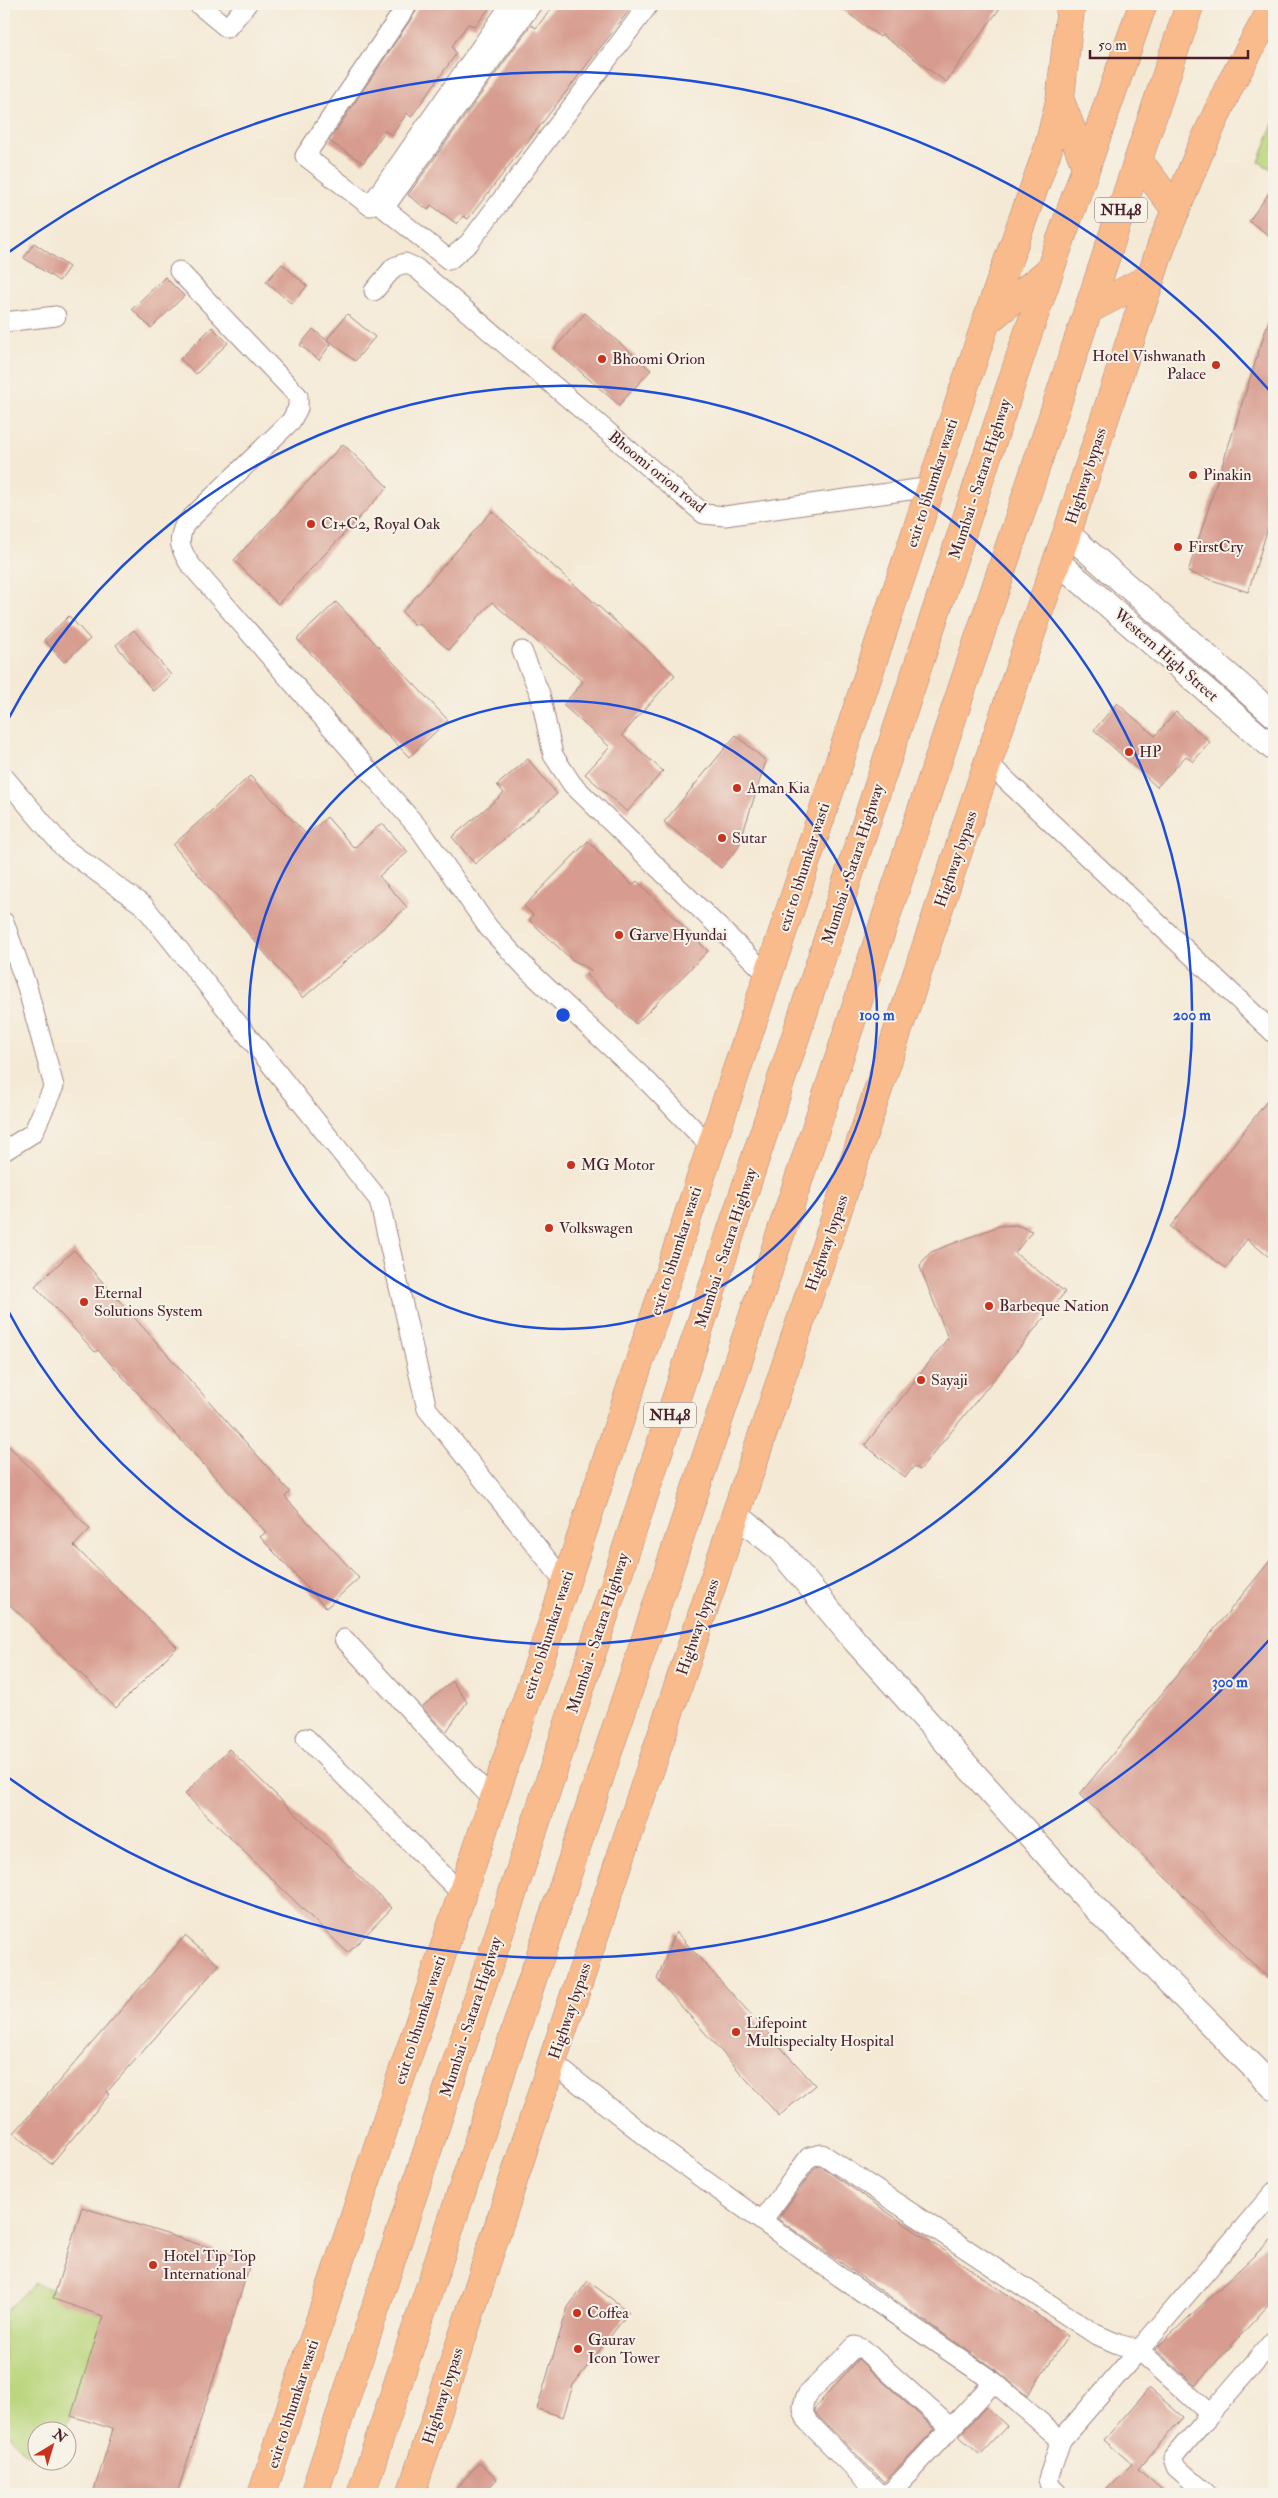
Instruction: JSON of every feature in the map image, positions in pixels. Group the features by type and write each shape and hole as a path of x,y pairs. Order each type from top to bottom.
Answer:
{"main road":[{"name":"exit to bhumkar wasti","path":"262,2494 986,322 1048,148 1060,100 1071,4"},
{"name":"Mumbai - Satara Highway","path":"314,2494 1050,270 1143,4"},
{"name":"NH48","path":"361,2494 1190,4"},
{"name":"Highway bypass","path":"412,2494 552,2062 988,763 1067,534 1151,277 1176,210 1229,87 1274,5"},
{"path":"1060,100 1086,167"},
{"path":"1138,160 1176,210"},
{"path":"986,322 1050,270"},
{"path":"1088,310 1151,277"}],"street":[{"path":"198,4 228,28 247,4"},
{"path":"408,4 305,156 370,206 511,4"},
{"path":"532,4 384,208 449,260 469,243 649,4"},
{"name":"Bhoomi orion road","path":"374,290 394,267 405,263 416,268 433,285 704,514 726,516 931,487"},
{"path":"179,272 298,396 298,408 291,421 184,524 179,538 180,549 189,563 420,831 488,927 529,971 650,1084 711,1147"},
{"path":"4,322 56,316"},
{"name":"Western High Street","path":"1067,534 1274,714"},
{"name":"Western High Street","path":"1057,561 1274,749"},
{"path":"522,651 540,694 553,755 572,784 768,975"},
{"path":"1211,695 1229,674"},
{"path":"988,763 1274,1033"},
{"path":"4,777 64,848 144,906 378,1200 428,1409 565,1582"},
{"path":"4,922 27,987 54,1086 33,1133 4,1151"},
{"path":"736,1515 777,1548 855,1641 1093,1906 1274,2088"},
{"path":"344,1639 493,1800"},
{"path":"306,1738 462,1894"},
{"path":"552,2062 667,2153 994,2382 1061,2440"},
{"path":"762,2221 809,2157 822,2154 1095,2334 1118,2344 1139,2350 1210,2414"},
{"path":"1058,2494 1051,2488 1048,2479 1061,2440 1274,2192"},
{"path":"1207,2494 1176,2467 1173,2458 1274,2340"},
{"path":"951,2428 863,2349 856,2346 807,2395 803,2403 802,2412 808,2422 877,2492 883,2494 891,2492 951,2428 994,2382"}],"green space":[{"path":"1274,122 1274,169 1273,170 1259,162"},
{"path":"35,2283 109,2311 70,2420 28,2420 28,2454 23,2452 4,2427 4,2313"}],"building":[{"path":"419,4 493,4 475,26 468,24 452,46 456,54 411,117 407,113 392,135 385,131 363,163 329,141 417,10"},
{"path":"555,4 634,4 468,219 463,216 457,224 431,205 428,210 408,195 531,25 536,28"},
{"path":"836,4 1003,4 946,82"},
{"path":"1274,186 1274,239 1249,221"},
{"path":"34,243 69,267 59,281 24,258"},
{"path":"282,264 307,286 292,304 266,282"},
{"path":"165,277 184,296 151,328 132,309"},
{"name":"Bhoomi Orion","path":"585,313 651,370 619,405 554,349"},
{"path":"1271,313 1274,314 1274,509 1248,592 1188,572"},
{"path":"347,314 375,337 355,361 327,339"},
{"path":"212,327 228,343 196,374 180,359"},
{"path":"313,329 331,344 319,360 300,345"},
{"name":"C1+C2, Royal Oak","path":"343,444 388,487 278,604 234,560"},
{"path":"492,511 675,675 622,735 663,771 627,812 585,774 610,747 563,705 583,682 492,602 449,650 418,623 416,626 402,612"},
{"path":"336,602 448,720 409,757 297,639"},
{"path":"69,616 90,639 64,662 44,640"},
{"path":"134,630 171,675 153,691 116,645"},
{"path":"1117,703 1155,736 1176,712 1210,742 1193,762 1186,756 1157,787 1094,730"},
{"path":"736,735 766,761 738,848 721,868 664,822"},
{"path":"528,759 557,794 475,864 452,837 504,793 497,785"},
{"path":"250,776 307,835 327,817 354,848 382,823 408,852 379,876 407,907 303,998 173,845"},
{"name":"Garve Hyundai","path":"588,841 632,885 637,881 708,951 636,1024 586,975 591,970 571,959 529,920 533,915 524,906"},
{"path":"1274,1092 1274,1261 1247,1239 1226,1268 1170,1227"},
{"path":"1016,1225 1032,1231 1015,1253 1065,1292 920,1470 914,1466 905,1478 865,1445 948,1338 920,1267 922,1262 931,1252 999,1226"},
{"path":"74,1250 290,1492 285,1497 359,1578 326,1608 260,1537 266,1532 98,1350 95,1352 35,1286"},
{"path":"4,1441 90,1529 74,1546 177,1647 116,1708 4,1599"},
{"path":"1274,1556 1274,1984 1080,1794"},
{"path":"452,1681 467,1702 446,1732 422,1707"},
{"path":"229,1749 392,1908 348,1953 185,1794"},
{"name":"Lifepoint Multispecialty Hospital","path":"676,1932 815,2085 779,2116 657,1979"},
{"path":"185,1936 219,1965 107,2092 110,2094 51,2164 14,2133"},
{"path":"820,2166 1068,2336 1027,2396 1000,2373 778,2219 816,2167"},
{"path":"82,2207 251,2261 177,2494 93,2494 113,2429 71,2416 103,2316 53,2299"},
{"path":"1274,2237 1274,2299 1195,2385 1155,2349"},
{"name":"Gaurav Icon Tower","path":"588,2281 629,2312 573,2385 563,2417 537,2409 568,2307"},
{"path":"858,2359 935,2429 884,2482 817,2415 814,2409"},
{"path":"1149,2388 1183,2417 1138,2469 1167,2494 1102,2494 1132,2464 1104,2440"},
{"path":"986,2407 1007,2426 980,2455 959,2436"},
{"path":"479,2463 497,2479 483,2494 451,2494"}],"place":[{"name":"Bhoomi Orion","path":"602,359"},
{"name":"Hotel Vishwanath Palace","path":"1216,365"},
{"name":"Pinakin","path":"1193,475"},
{"name":"C1+C2, Royal Oak","path":"311,524"},
{"name":"FirstCry","path":"1178,547"},
{"name":"HP","path":"1129,752"},
{"name":"Aman Kia","path":"737,788"},
{"name":"Sutar","path":"722,838"},
{"name":"Garve Hyundai","path":"619,935"},
{"name":"MG Motor","path":"571,1165"},
{"name":"Volkswagen","path":"549,1228"},
{"name":"Eternal Solutions System","path":"84,1302"},
{"name":"Barbeque Nation","path":"989,1306"},
{"name":"Sayaji","path":"921,1380"},
{"name":"Lifepoint Multispecialty Hospital","path":"736,2032"},
{"name":"Hotel Tip Top International","path":"153,2265"},
{"name":"Coffea","path":"577,2313"},
{"name":"Gaurav Icon Tower","path":"578,2349"}]}
